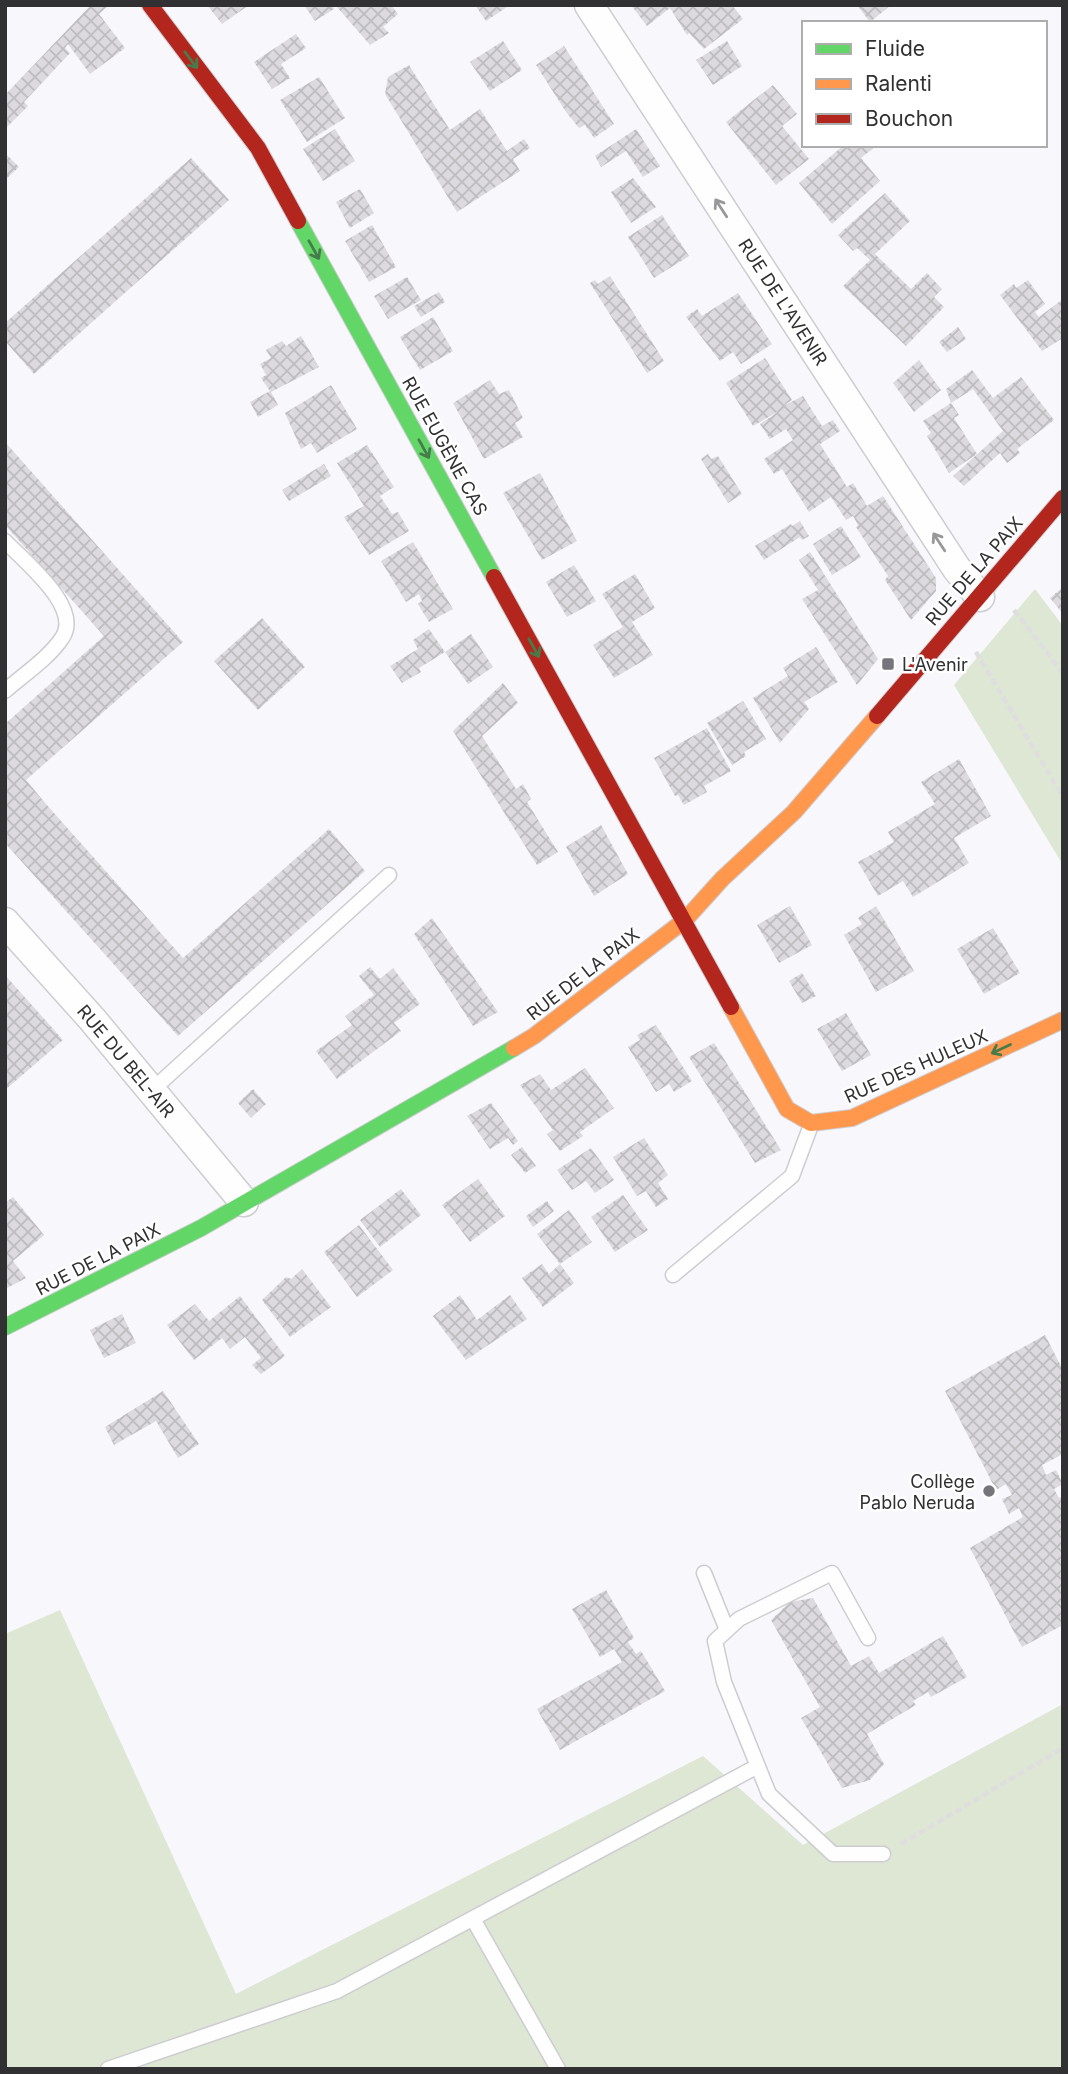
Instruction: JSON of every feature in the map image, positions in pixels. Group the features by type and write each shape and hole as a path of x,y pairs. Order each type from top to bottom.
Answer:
{"street":[{"name":"RUE EUGÈNE CAS","path":"150,5 258,148 685,920"},
{"name":"RUE DE L'AVENIR","path":"589,5 957,569 986,589"},
{"name":"RUE DE LA PAIX","path":"5,1327 201,1228 534,1036 685,920 722,879 794,812 1063,498"},
{"path":"685,920 787,1109 811,1124"},
{"name":"RUE DU BEL-AIR","path":"5,922 244,1202"},
{"name":"RUE DES HULEUX","path":"811,1124 852,1118 1063,1020"}],"lane":[{"path":"5,541 64,604 67,622 63,638 5,691"},
{"path":"151,1091 389,875"},
{"path":"673,1275 792,1176 811,1124"},
{"path":"704,1573 727,1630"},
{"path":"868,1638 832,1573 739,1619 715,1641 724,1682 769,1794 833,1854 883,1854"},
{"path":"108,2069 337,1991 756,1767"},
{"path":"473,1919 558,2069"}],"path":[{"path":"986,589 1063,673"},
{"path":"958,621 1063,797"},
{"path":"883,1854 1063,1748"}],"green space":[{"path":"1035,589 1063,626 1063,865 954,685"},
{"path":"60,1610 236,1994 703,1756 803,1845 1063,1704 1063,2069 5,2069 5,1634"}],"building":[{"path":"91,5 109,5 99,14 125,48 90,74 68,44 65,48 70,53 24,102 28,106 5,129 5,95"},
{"path":"207,5 249,5 222,24"},
{"path":"304,5 332,5 334,9 315,21"},
{"path":"391,5 398,14 383,27 389,33 370,45 337,7"},
{"path":"475,5 510,5 486,21"},
{"path":"631,5 732,5 743,19 704,49 689,33 687,35 670,8 647,26"},
{"path":"857,5 891,5 871,21"},
{"path":"296,34 306,48 281,64 290,78 272,89 254,62"},
{"path":"503,41 522,70 490,91 470,62"},
{"path":"727,41 742,66 713,85 696,60"},
{"path":"564,46 614,124 594,138 585,125 579,128 566,112 536,65"},
{"path":"409,65 450,130 480,109 507,151 524,139 530,148 513,159 520,171 457,212 385,94 388,77"},
{"path":"319,77 345,118 307,142 280,100"},
{"path":"773,85 797,114 782,126 809,159 776,185 726,122"},
{"path":"335,129 355,161 323,181 303,149"},
{"path":"636,129 660,166 643,177 626,151 601,167 595,156"},
{"path":"842,147 875,147 861,158 880,181 832,224 799,183"},
{"path":"5,153 19,167 5,180"},
{"path":"191,158 229,200 34,374 5,341 5,323"},
{"path":"633,178 656,207 631,223 611,192"},
{"path":"360,189 374,213 350,228 336,202"},
{"path":"885,193 910,221 875,254 911,289 927,273 942,289 934,297 944,307 906,346 843,286 870,260 857,248 853,251 838,235"},
{"path":"662,215 689,256 654,278 628,237"},
{"path":"372,225 396,267 369,282 345,241"},
{"path":"610,276 664,361 647,373 590,283 595,280 598,284"},
{"path":"407,277 421,300 388,319 374,296"},
{"path":"1028,280 1045,304 1035,312 1039,317 1063,299 1063,338 1042,351 1000,295 1014,284 1016,288"},
{"path":"439,292 445,302 421,317 414,306"},
{"path":"738,293 772,344 741,364 733,352 720,361 686,317 697,309 702,316"},
{"path":"433,317 453,351 420,370 400,337"},
{"path":"958,327 966,339 947,352 939,342"},
{"path":"301,336 319,367 271,392 278,405 258,417 250,402 270,391 261,378 266,375 260,364 271,358 266,350 282,341 286,346"},
{"path":"765,358 792,400 783,406 803,396 822,426 833,420 840,431 820,444 847,487 853,483 867,506 883,496 936,578 936,591 911,620 885,580 888,576 856,527 858,525 853,516 846,520 831,497 809,512 782,469 774,474 764,459 793,440 786,429 770,439 760,424 779,411 753,426 726,383"},
{"path":"919,360 941,390 914,412 893,383"},
{"path":"972,370 993,398 1021,377 1054,420 1017,449 1020,453 1007,463 1000,453 964,486 953,476 1003,431 973,389 951,403 946,389"},
{"path":"490,380 499,394 509,390 523,418 515,423 523,437 484,459 453,403"},
{"path":"331,385 357,429 317,453 311,443 301,449 285,413"},
{"path":"951,403 959,415 954,418 977,454 949,473 927,436 931,433 923,421"},
{"path":"5,442 183,642 26,780 46,804 183,958 329,829 365,871 178,1036 5,843 5,724 104,636 5,525"},
{"path":"367,445 394,487 380,496 392,514 398,512 409,531 369,555 344,517 364,506 337,463"},
{"path":"708,454 711,459 718,456 742,494 728,503 701,459"},
{"path":"324,464 331,476 289,501 282,490"},
{"path":"540,473 577,541 542,560 503,493"},
{"path":"800,521 809,536 802,540 800,537 764,560 755,546"},
{"path":"841,526 861,557 832,575 813,544"},
{"path":"413,542 453,609 429,622 418,604 422,601 419,594 406,602 381,561"},
{"path":"810,552 878,659 857,685 802,599 818,590 799,560"},
{"path":"574,565 596,601 567,617 546,582"},
{"path":"635,574 655,608 632,622 653,655 614,678 593,645 623,627 602,594"},
{"path":"1063,587 1063,614 1050,598"},
{"path":"262,618 305,667 258,710 214,661"},
{"path":"429,629 445,652 419,668 421,672 402,683 390,666 418,649 413,640"},
{"path":"471,634 493,667 468,684 445,652"},
{"path":"816,647 838,682 804,702 809,709 780,743 753,698 788,676 783,668"},
{"path":"503,683 518,703 482,736 516,789 523,784 531,799 527,802 558,852 537,865 453,731"},
{"path":"743,701 766,739 744,752 746,756 732,765 707,723"},
{"path":"707,728 731,771 704,786 707,792 684,805 678,795 675,796 654,758"},
{"path":"959,759 991,816 954,838 969,863 913,897 903,881 878,896 858,862 894,842 888,832 935,804 921,782"},
{"path":"601,825 628,874 594,896 566,847"},
{"path":"790,906 812,945 779,963 757,925"},
{"path":"876,906 914,971 876,992 844,935 862,924 858,918"},
{"path":"432,918 498,1012 473,1026 414,934"},
{"path":"993,928 1020,973 984,994 957,949"},
{"path":"370,967 380,979 393,968 420,1004 394,1023 401,1031 337,1079 316,1051 352,1025 345,1016 374,995 359,976"},
{"path":"802,973 816,996 802,1003 789,981"},
{"path":"5,975 63,1040 5,1090"},
{"path":"846,1013 871,1055 842,1071 817,1029"},
{"path":"656,1025 692,1081 674,1092 669,1084 656,1092 628,1047 640,1040 637,1035"},
{"path":"714,1043 781,1150 755,1163 689,1057"},
{"path":"585,1068 614,1108 580,1132 583,1136 560,1151 547,1134 553,1130 520,1085 540,1074 551,1090"},
{"path":"253,1089 266,1104 251,1118 238,1103"},
{"path":"491,1103 518,1141 513,1145 508,1138 490,1149 467,1116"},
{"path":"644,1138 668,1175 658,1183 668,1199 656,1207 646,1191 637,1196 613,1157"},
{"path":"522,1147 536,1166 525,1173 511,1155"},
{"path":"591,1148 614,1180 595,1193 586,1181 572,1190 557,1170"},
{"path":"478,1179 505,1216 470,1242 442,1205"},
{"path":"401,1189 421,1215 380,1247 360,1220"},
{"path":"623,1195 648,1230 615,1252 591,1217"},
{"path":"13,1197 44,1235 13,1261 26,1278 7,1288 5,1203"},
{"path":"547,1201 554,1211 533,1227 526,1216"},
{"path":"569,1210 592,1242 560,1264 537,1234"},
{"path":"359,1225 393,1270 357,1297 324,1252"},
{"path":"542,1264 549,1274 560,1264 574,1283 543,1307 522,1278"},
{"path":"302,1269 331,1307 290,1337 262,1300 286,1277 291,1279"},
{"path":"460,1295 477,1320 510,1295 527,1319 466,1360 433,1316"},
{"path":"240,1296 285,1356 261,1374 252,1365 261,1358 245,1337 230,1349 222,1338 194,1360 167,1325 195,1304 209,1321"},
{"path":"122,1314 136,1343 104,1358 90,1330"},
{"path":"1045,1335 1063,1370 1063,1454 1042,1465 1046,1475 1056,1470 1063,1484 1054,1489 1059,1498 1063,1496 1063,1625 1022,1647 970,1548 1023,1517 1019,1508 1009,1514 1002,1499 1012,1495 1006,1484 996,1490 945,1391"},
{"path":"163,1391 199,1444 178,1458 156,1421 114,1445 105,1427"},
{"path":"606,1590 634,1638 628,1642 636,1654 641,1651 665,1691 560,1750 537,1709 622,1662 614,1649 600,1657 572,1609"},
{"path":"813,1598 851,1666 869,1656 879,1673 943,1636 967,1677 931,1697 928,1692 913,1701 916,1705 867,1734 884,1764 870,1780 842,1788 801,1718 820,1707 771,1620 790,1602"}],"traffic: fast":[{"path":"298,221 494,577"},
{"path":"5,1327 201,1228 514,1048"}],"traffic: slow":[{"path":"514,1048 534,1036 685,920 722,879 794,812 877,716"},
{"path":"731,1007 787,1109 811,1123 852,1118 1063,1020"}],"traffic: jam":[{"path":"150,5 258,148 298,221"},
{"path":"877,716 1063,498"},
{"path":"494,577 731,1007"}],"place":[{"name":"L'Avenir","path":"888,664"},
{"name":"Collège Pablo Neruda","path":"989,1491"}]}
